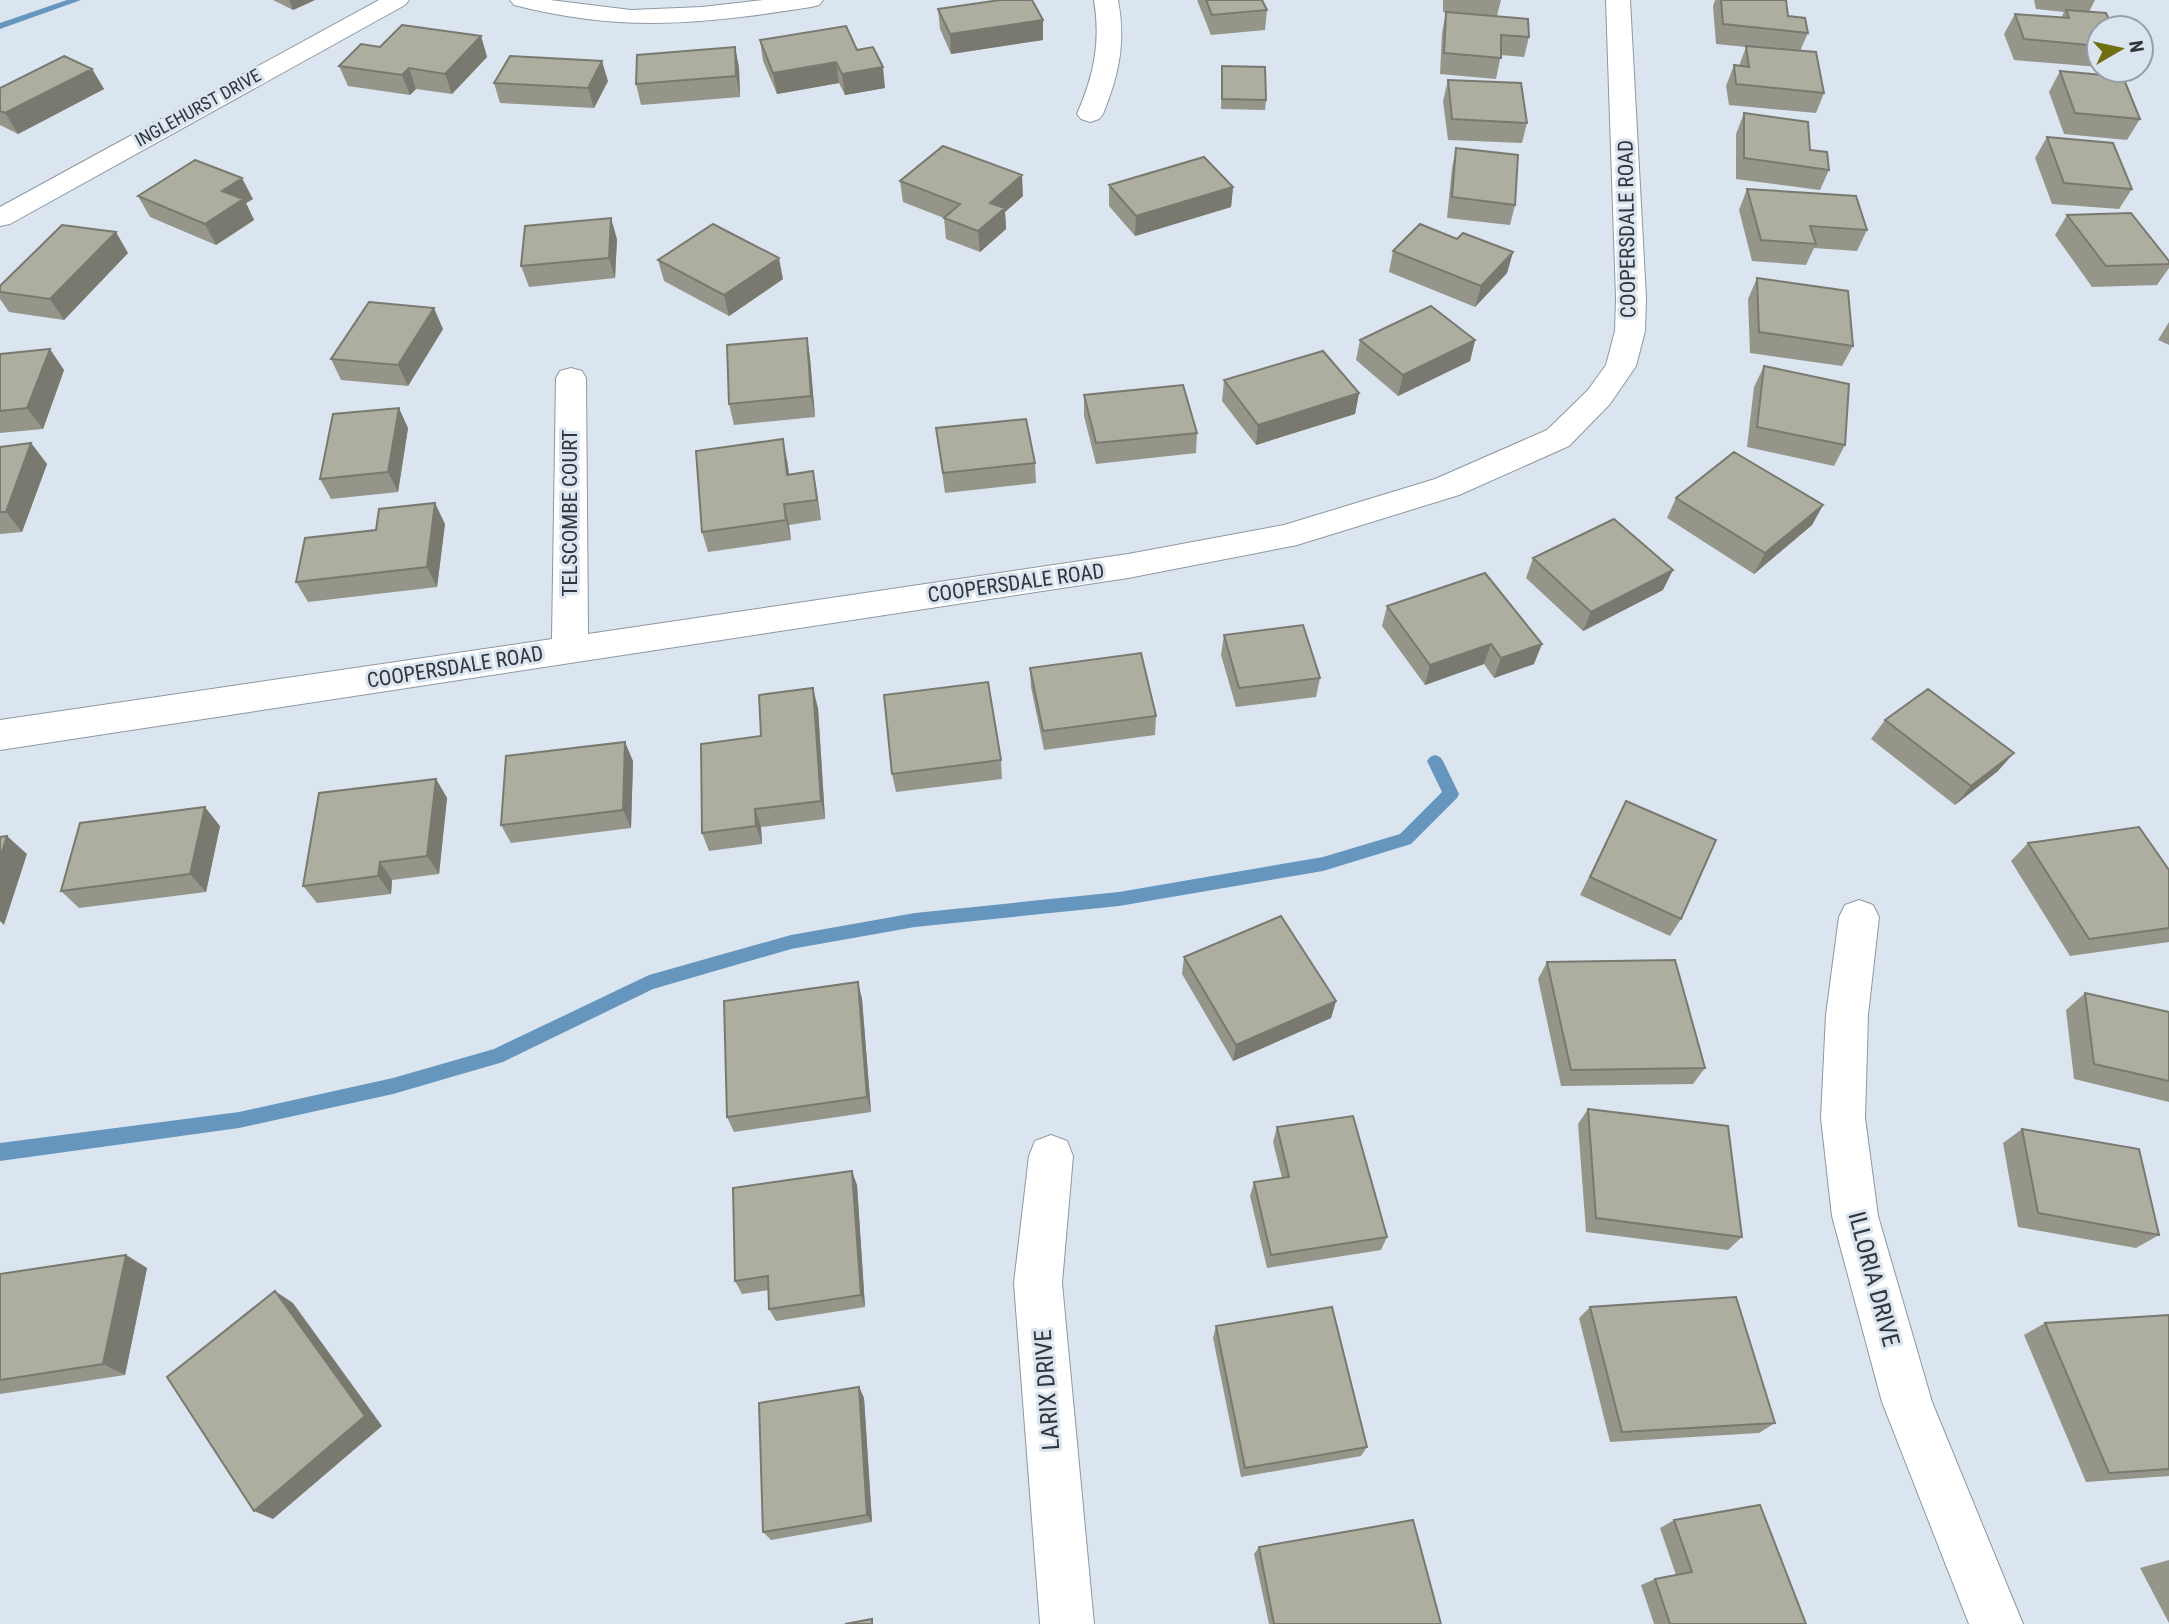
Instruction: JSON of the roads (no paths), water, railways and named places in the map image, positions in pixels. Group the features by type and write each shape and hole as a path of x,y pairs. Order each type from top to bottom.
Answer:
{"street":[{"name":"INGLEHURST DRIVE","path":"0,218 397,0"},
{"path":"522,0 584,14 667,18 710,16 811,0"},
{"path":"1090,114 1110,61 1112,28 1106,0"},
{"name":"COOPERSDALE ROAD","path":"0,735 1128,566 1284,537 1447,487 1558,438 1574,425 1599,397 1621,366 1630,331 1631,285 1618,0"},
{"name":"TELSCOMBE COURT","path":"570,649 571,378"},
{"name":"ILLORIA DRIVE","path":"1859,917 1847,1015 1843,1118 1855,1216 1907,1402 1996,1624"},
{"name":"LARIX DRIVE","path":"1051,1156 1038,1283 1067,1624"}],"waterway":[{"path":"0,26 76,0"},
{"path":"0,1152 239,1120 393,1086 497,1056 649,983 791,942 915,920 1119,899 1323,864 1405,839 1451,794 1435,761"}]}
